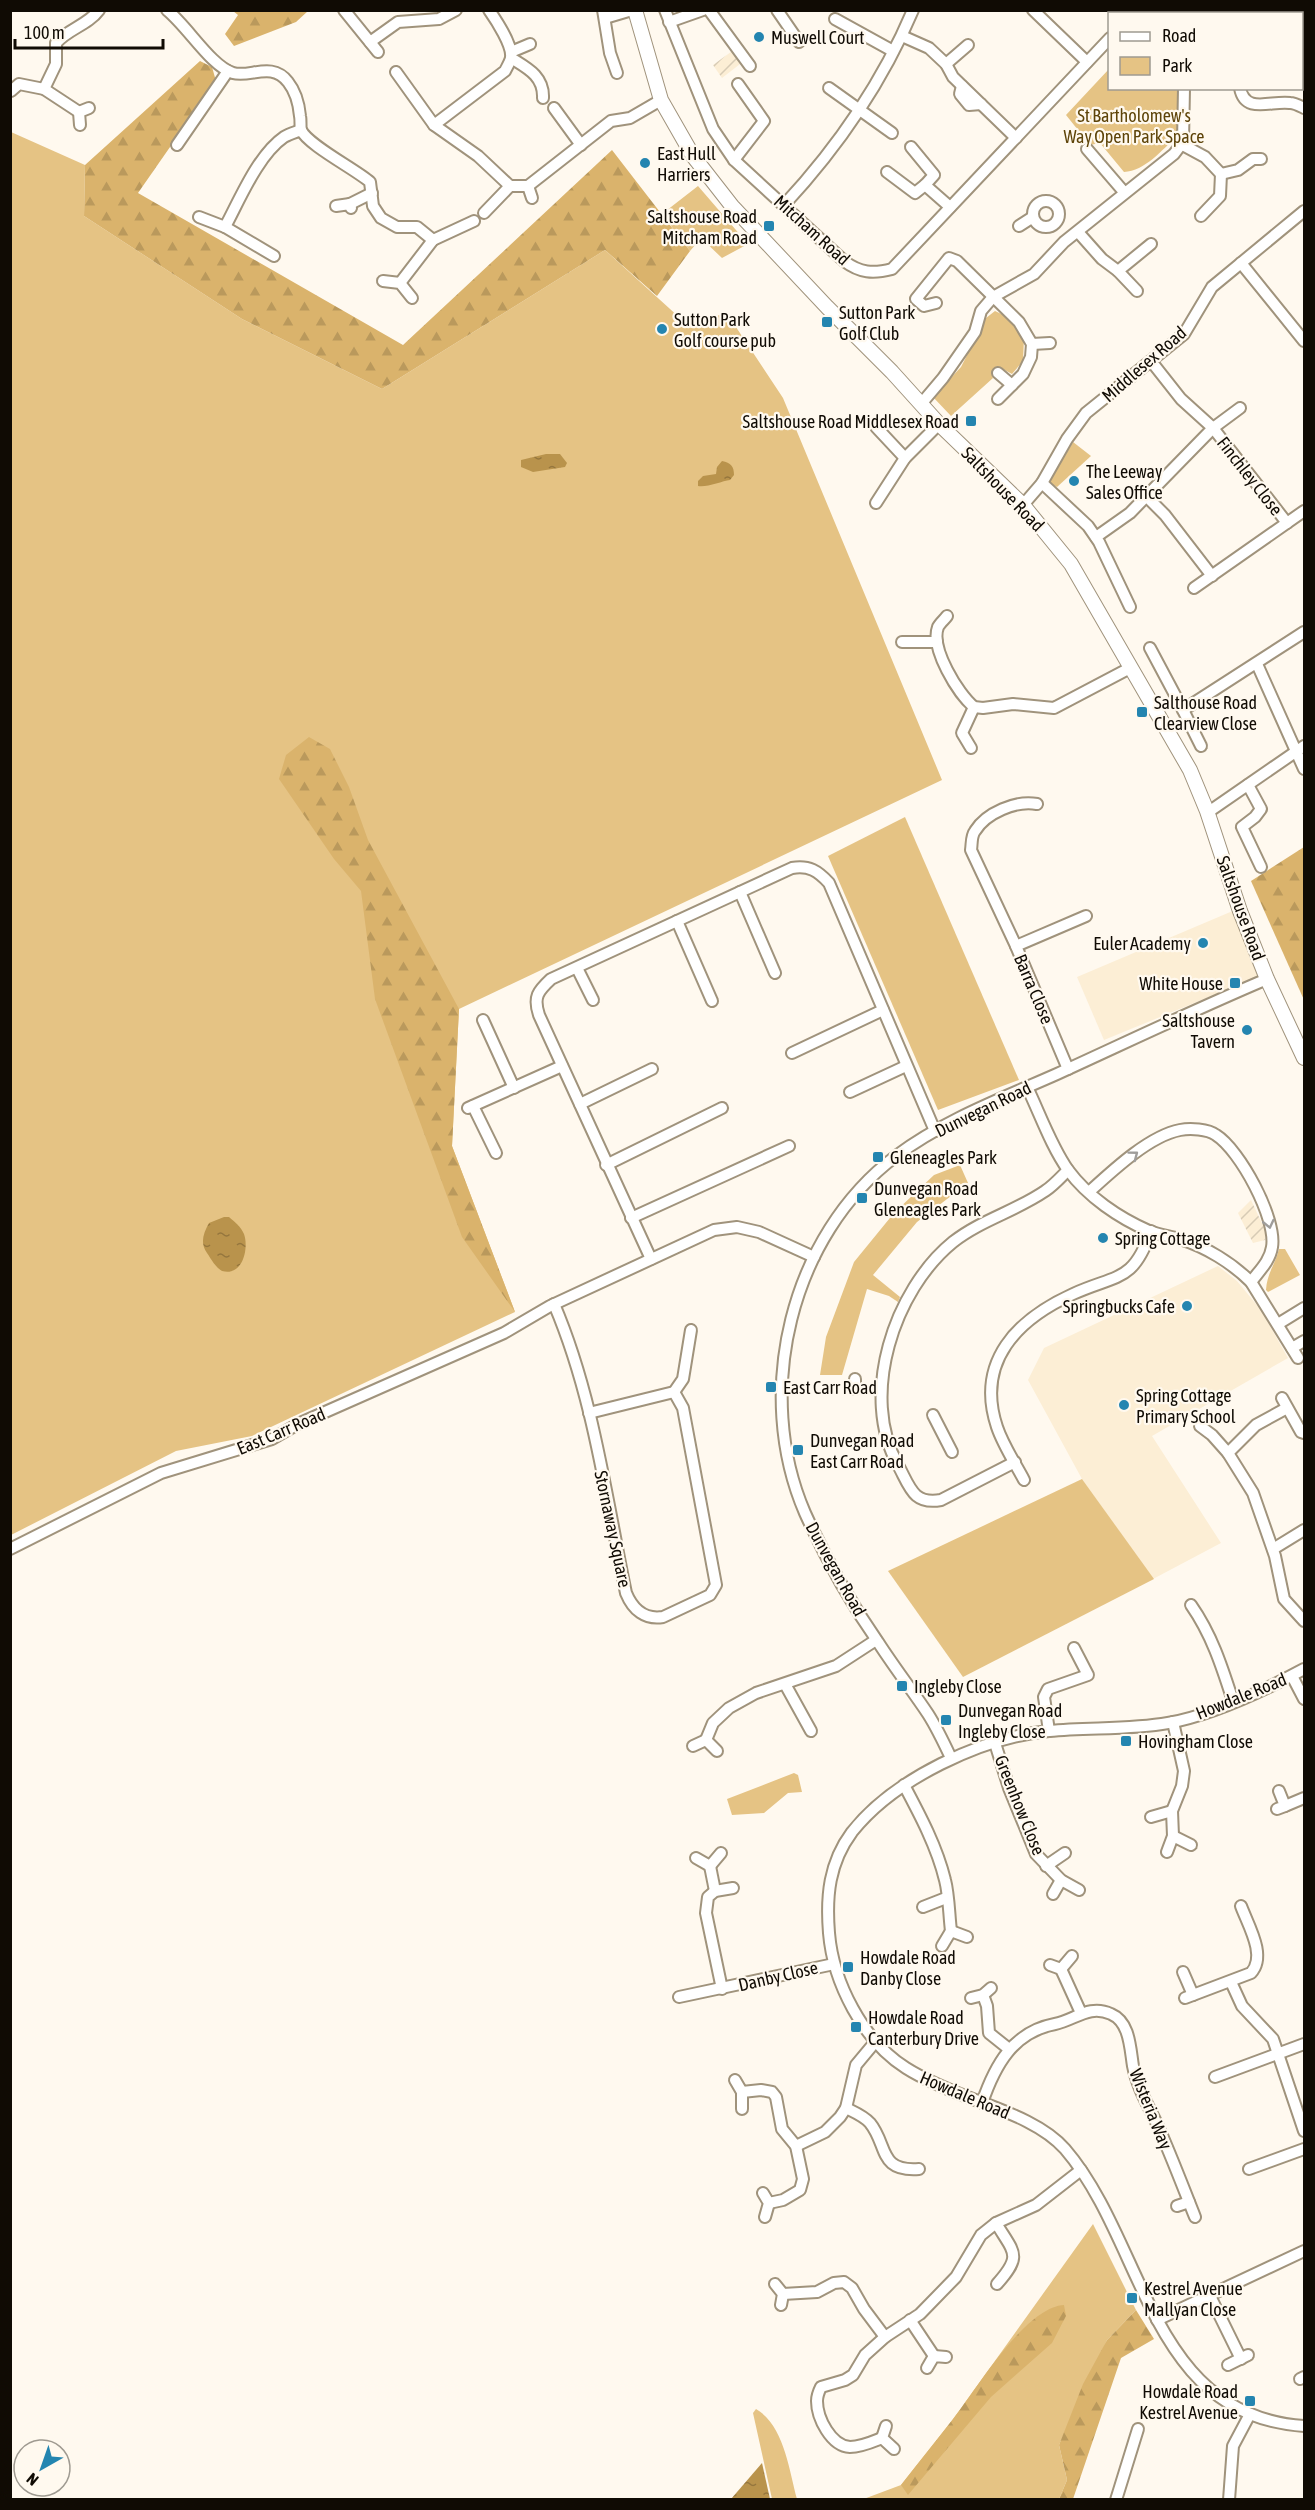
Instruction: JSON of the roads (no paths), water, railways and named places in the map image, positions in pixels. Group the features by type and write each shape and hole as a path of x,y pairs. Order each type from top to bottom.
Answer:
{"main road":[{"name":"Saltshouse Road","path":"634,10 661,100 693,156 732,206 939,424 1023,505 1071,564 1190,770 1240,911 1267,979 1305,1058"}],"street":[{"path":"44,88 56,64 56,43 63,35 92,19 99,10"},
{"path":"167,10 197,40 216,64 228,71 234,73 270,72 280,75 288,82 297,98 301,130 314,144 370,183 373,206 381,218 397,227 417,227 433,240"},
{"path":"344,10 378,52"},
{"path":"370,42 398,22 456,10"},
{"path":"489,10 499,24 511,55 535,73 543,88 543,98"},
{"name":"Saltshouse Road","path":"617,73 610,53 604,14 634,10"},
{"name":"Mitcham Road","path":"665,10 713,129 734,160 858,272 878,273 892,269 1108,40"},
{"path":"669,22 703,10"},
{"path":"710,10 750,66"},
{"path":"777,10 799,42"},
{"path":"784,205 811,176 872,93 913,10"},
{"path":"1033,10 1087,62"},
{"path":"835,19 893,51"},
{"path":"902,36 929,48 946,64 953,77 1017,138"},
{"path":"434,125 505,71 511,55 530,44"},
{"path":"946,64 968,45"},
{"path":"177,145 228,71"},
{"path":"396,72 434,125 478,156 510,186 528,186 610,121 630,118 661,100"},
{"path":"15,83 44,88 84,110 80,125"},
{"path":"734,160 764,121 738,84"},
{"path":"829,88 860,109 887,132"},
{"path":"921,404 943,378 975,332 981,311 993,297 1034,274 1064,242 1174,154 1181,144 1184,90"},
{"path":"1241,90 1247,102 1256,105 1292,103 1305,108"},
{"path":"554,108 581,145"},
{"path":"225,226 249,182 271,149 285,136 301,130"},
{"path":"1181,144 1205,157 1221,174 1220,196 1201,216"},
{"path":"887,172 915,193 925,185 934,175 911,147"},
{"path":"1087,149 1124,192"},
{"path":"1221,174 1238,170 1253,159 1261,159"},
{"path":"925,185 950,207"},
{"path":"484,213 510,186"},
{"path":"528,186 532,198"},
{"path":"336,206 350,206 372,193"},
{"path":"1040,202 1052,202 1059,213 1053,225 1041,226 1033,217 1034,209 1040,202"},
{"name":"Middlesex Road","path":"1023,505 1042,483 1067,439 1086,413 1184,334 1212,287 1305,211"},
{"path":"199,217 225,226 274,256"},
{"path":"1019,226 1033,217"},
{"path":"400,283 433,240 474,221"},
{"path":"1053,225 1064,242"},
{"path":"1078,232 1102,259 1119,271 1137,291"},
{"path":"1119,271 1151,244"},
{"path":"936,303 924,306 916,299 949,258 957,261 1019,322 1032,344 1031,357 1023,374 998,399"},
{"path":"1241,263 1305,341"},
{"path":"379,282 400,283 412,298"},
{"path":"1032,344 1050,343"},
{"name":"Finchley Close","path":"1150,362 1181,399 1213,428 1287,523"},
{"path":"998,373 1012,385"},
{"name":"Finchley Close","path":"1096,537 1130,513 1213,428 1240,408"},
{"path":"871,489 879,499 905,458 939,424"},
{"path":"877,433 905,458"},
{"path":"1042,483 1088,526 1096,537 1130,607"},
{"path":"1146,496 1165,515 1212,576"},
{"path":"1194,588 1305,511"},
{"path":"947,616 938,627 937,642 950,676 974,707 1013,704 1054,708 1130,668"},
{"path":"1183,710 1305,632"},
{"path":"902,642 937,642"},
{"path":"1150,648 1201,746"},
{"path":"1257,664 1301,749 1305,769"},
{"path":"971,748 962,733 974,707"},
{"path":"1207,813 1301,749"},
{"path":"1248,785 1261,809 1242,827 1261,867"},
{"path":"1016,946 971,850 973,833 987,817 1025,801 1037,804"},
{"path":"651,1259 535,1003 538,992 552,979 792,868 802,866 819,871 829,884 935,1131"},
{"path":"740,892 775,973"},
{"name":"Barra Close","path":"1068,1069 1016,946 1086,916"},
{"path":"677,921 712,1001"},
{"path":"577,968 592,1000"},
{"name":"Dunvegan Road","path":"951,1758 930,1716 876,1640 824,1551 805,1511 791,1469 784,1431 782,1376 785,1338 814,1257 836,1221 870,1180 894,1158 935,1131 1185,1014 1267,979"},
{"path":"792,1053 883,1010"},
{"path":"483,1020 514,1088"},
{"path":"496,1153 471,1107 562,1066"},
{"path":"850,1092 906,1066"},
{"path":"580,1104 652,1069"},
{"path":"1027,1087 1068,1170 1089,1192 1114,1213 1150,1231 1186,1241 1209,1251 1242,1272 1251,1282 1298,1358"},
{"path":"606,1164 722,1108"},
{"path":"1089,1192 1142,1149 1165,1136 1179,1130 1193,1129 1216,1134 1241,1161 1263,1199 1273,1246 1266,1263 1251,1282"},
{"path":"631,1218 789,1146"},
{"path":"1015,1462 941,1500 928,1502 918,1498 896,1462 882,1425 883,1377 893,1330 917,1282 931,1266 953,1243 989,1220 1045,1192 1068,1170"},
{"name":"East Carr Road","path":"10,1549 161,1473 272,1439 298,1424 504,1333 554,1304 714,1230 737,1227 759,1232 814,1257"},
{"path":"1024,1480 997,1428 993,1407 993,1377 1005,1347 1017,1329 1036,1314 1072,1294 1122,1275 1134,1267 1145,1248 1150,1231"},
{"name":"Stornaway Square","path":"554,1304 568,1338 589,1413 626,1593 630,1602 643,1615 663,1617 710,1595 716,1585 682,1408 674,1392"},
{"path":"1278,1324 1305,1308"},
{"path":"589,1413 674,1392 683,1379 687,1335"},
{"path":"1292,1348 1305,1341"},
{"path":"1228,1453 1256,1425 1285,1403 1303,1433"},
{"path":"933,1415 952,1452"},
{"path":"1200,1426 1212,1435 1228,1453 1253,1493 1273,1549 1284,1599 1305,1621"},
{"path":"1273,1549 1305,1530"},
{"path":"1191,1605 1204,1623 1216,1649 1233,1701"},
{"path":"693,1746 706,1740 713,1723 729,1708 756,1693 836,1666 876,1640"},
{"path":"1049,1731 1044,1697 1048,1689 1088,1675 1074,1648"},
{"name":"Howdale Road","path":"1305,1669 1233,1701 1173,1722 1145,1726 1049,1731 995,1743 951,1758 904,1785 873,1809 850,1835 832,1868 828,1891 834,1964 850,2001 876,2041 903,2067 938,2085 1019,2118 1062,2145 1098,2196 1157,2320 1174,2350 1195,2375 1231,2405 1250,2414 1280,2424 1305,2426"},
{"path":"1292,1676 1305,1699"},
{"path":"785,1684 811,1731"},
{"path":"1167,1852 1173,1836 1172,1812 1182,1785 1184,1771 1173,1722"},
{"path":"706,1740 717,1751"},
{"name":"Greenhow Close","path":"995,1743 1009,1788 1036,1854 1061,1880 1079,1890"},
{"path":"904,1785 922,1821 946,1883 951,1931 942,1946"},
{"path":"1279,1791 1281,1808 1305,1798"},
{"path":"1151,1817 1172,1812"},
{"path":"1173,1836 1191,1845"},
{"path":"721,1852 711,1866 716,1891 733,1888"},
{"name":"Greenhow Close","path":"1046,1866 1065,1853"},
{"path":"696,1858 711,1866"},
{"path":"1053,1894 1061,1880"},
{"name":"Danby Close","path":"716,1891 708,1897 706,1913 722,1989"},
{"path":"923,1907 946,1898"},
{"path":"1188,1976 1189,1996 1231,1982 1251,1973 1257,1967 1259,1957 1241,1906"},
{"path":"951,1931 967,1937"},
{"path":"1061,1969 1072,1956"},
{"name":"Danby Close","path":"679,1997 834,1964"},
{"path":"1050,1965 1061,1969 1081,2013"},
{"path":"1231,1982 1242,2006 1273,2039 1305,2131"},
{"path":"971,1998 987,1992 989,2033 1009,2049"},
{"name":"Wisteria Way","path":"982,2103 990,2080 1009,2049 1029,2033 1062,2023 1081,2013 1101,2010 1114,2015 1125,2028 1138,2087 1157,2124 1195,2217"},
{"path":"796,2146 825,2132 846,2108 856,2065 876,2041"},
{"path":"1215,2077 1305,2044"},
{"path":"735,2080 742,2092 742,2109"},
{"path":"742,2092 761,2090 772,2092 778,2104 782,2129 796,2146 803,2178 800,2190 783,2200 766,2198 765,2217"},
{"path":"846,2108 861,2115 871,2124 890,2170 919,2169"},
{"path":"1257,2170 1305,2149"},
{"path":"882,2438 861,2446 850,2447 833,2439 825,2426 816,2400 821,2387 853,2374 865,2355 885,2337 920,2314 956,2277 981,2235 996,2223 1036,2205 1081,2170"},
{"path":"1177,2206 1189,2202"},
{"path":"996,2223 1020,2264 997,2284"},
{"path":"1157,2320 1305,2251"},
{"path":"774,2284 782,2300 817,2292 834,2283 844,2282 852,2288 885,2337"},
{"path":"1210,2296 1244,2357 1228,2365"},
{"path":"910,2320 934,2356"},
{"path":"934,2356 946,2357"},
{"path":"927,2368 934,2356"},
{"path":"1229,2499 1233,2446 1250,2414"},
{"path":"882,2438 886,2426"},
{"path":"1116,2499 1139,2440 1138,2429"},
{"path":"882,2438 894,2449"}],"water":[{"path":"546,454 560,454 567,463 565,467 533,472 521,467 521,460"},
{"path":"722,461 733,467 734,475 730,480 698,486 698,481 703,476 716,474 717,467"},
{"path":"229,1217 243,1231 246,1247 240,1266 229,1272 222,1271 216,1266 203,1242 209,1223"},
{"path":"762,2463 770,2499 731,2499"}],"place":[{"name":"Muswell Court","path":"759,37"},
{"name":"East Hull Harriers","path":"645,163"},
{"name":"Saltshouse Road Mitcham Road","path":"769,226"},
{"name":"Sutton Park Golf Club","path":"827,322"},
{"name":"Sutton Park Golf course pub","path":"662,329"},
{"name":"Saltshouse Road Middlesex Road","path":"971,421"},
{"name":"The Leeway Sales Office","path":"1074,481"},
{"name":"Salthouse Road Clearview Close","path":"1142,712"},
{"name":"Euler Academy","path":"1203,943"},
{"name":"White House","path":"1235,983"},
{"name":"Saltshouse Tavern","path":"1247,1030"},
{"name":"Gleneagles Park","path":"878,1157"},
{"name":"Dunvegan Road Gleneagles Park","path":"862,1198"},
{"name":"Spring Cottage","path":"1103,1238"},
{"name":"Springbucks Cafe","path":"1187,1306"},
{"name":"East Carr Road","path":"771,1387"},
{"name":"Spring Cottage Primary School","path":"1124,1405"},
{"name":"Dunvegan Road East Carr Road","path":"798,1450"},
{"name":"Ingleby Close","path":"902,1686"},
{"name":"Dunvegan Road Ingleby Close","path":"946,1720"},
{"name":"Hovingham Close","path":"1126,1741"},
{"name":"Howdale Road Danby Close","path":"848,1967"},
{"name":"Howdale Road Canterbury Drive","path":"856,2027"},
{"name":"Kestrel Avenue Mallyan Close","path":"1132,2298"},
{"name":"Howdale Road Kestrel Avenue","path":"1250,2401"}],"park label":[{"name":"St Bartholomew's Way Open Park Space","path":"1134,125"}]}
